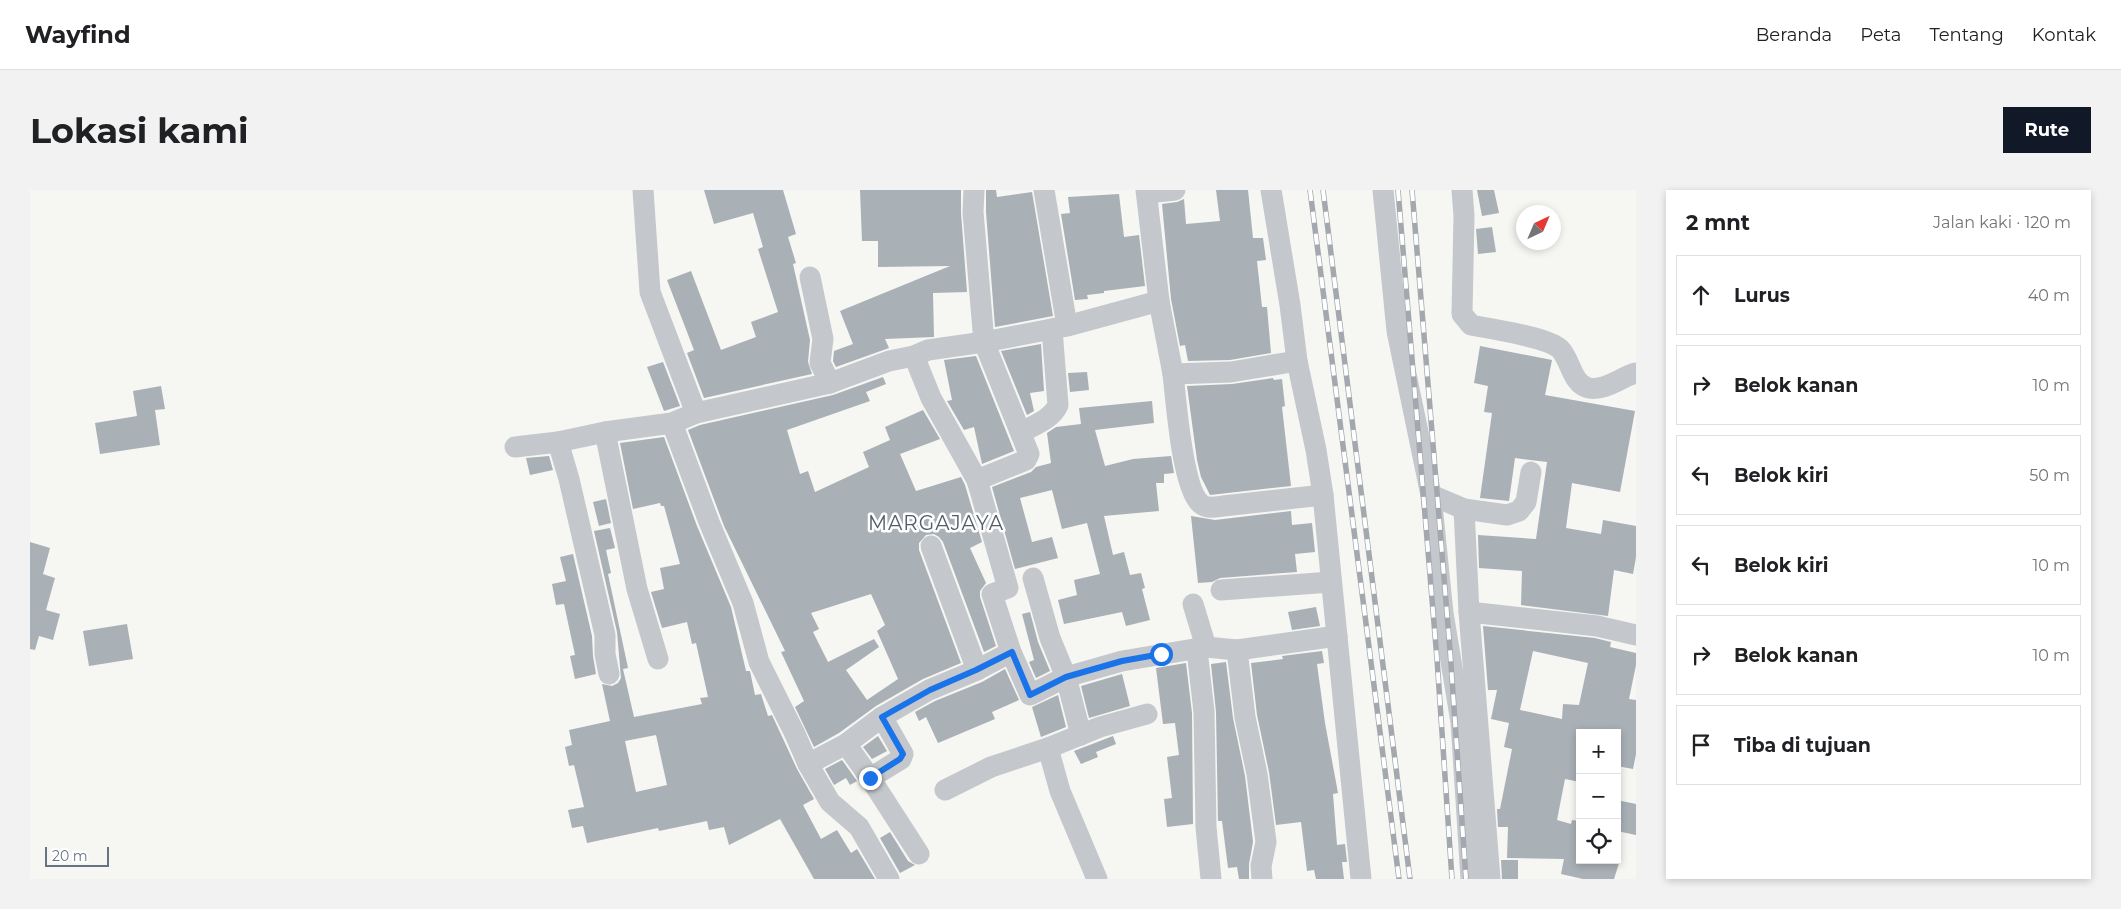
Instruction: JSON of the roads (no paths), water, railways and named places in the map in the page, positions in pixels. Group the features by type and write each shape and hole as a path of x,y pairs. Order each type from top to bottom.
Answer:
{"street":[{"path":"643,190 650,292 696,414"},
{"path":"974,190 973,212 984,342 1022,432 1029,454 1026,460 977,480"},
{"path":"1022,432 1044,420 1056,410 1058,405 1060,328 1044,190"},
{"path":"1175,190 1146,191 1160,301 1173,374 1186,471 1195,496 1201,504 1209,507 1323,495"},
{"path":"1271,190 1297,361 1316,450 1323,495 1361,879"},
{"path":"1382,190 1397,331 1431,496 1443,613 1461,722 1471,879"},
{"path":"1462,190 1464,216 1462,314 1472,325 1539,340 1560,349 1580,383 1590,388 1604,387 1627,375 1636,373"},
{"path":"810,277 823,339 820,363 830,383"},
{"path":"515,446 558,442 605,432 672,423 696,414 830,383 888,361 914,356 928,350 1060,328 1160,301"},
{"path":"914,356 931,398 977,480 1008,588 992,594 1012,652 1030,695 1066,677 1122,661 1201,648 1237,650 1337,636"},
{"path":"1173,374 1231,372 1297,361"},
{"path":"672,423 709,522 743,603 759,662 808,764 830,802 859,828 889,879"},
{"path":"605,432 637,589 658,659"},
{"path":"558,442 569,479 605,635 605,654 609,674"},
{"path":"1431,496 1464,509 1507,515 1519,511 1526,502 1532,472"},
{"path":"1464,509 1469,612 1490,879"},
{"path":"931,546 976,670"},
{"path":"1033,578 1050,638 1066,677 1081,735"},
{"path":"1221,590 1331,582"},
{"path":"1193,604 1201,648 1206,826 1211,879"},
{"path":"1469,612 1597,626 1636,635"},
{"path":"1237,650 1245,718 1257,774 1266,842 1261,866 1262,879"},
{"path":"808,764 846,744 882,717 930,690 1012,652"},
{"path":"945,790 991,767 1048,748 1100,727 1147,714"},
{"path":"870,778 900,759 903,754 882,717"},
{"path":"846,744 919,854"},
{"path":"1048,748 1060,791 1097,879"}],"railway":[{"path":"1310,190 1399,879"},
{"path":"1323,190 1410,879"},
{"path":"1398,190 1437,659 1452,879"},
{"path":"1412,190 1450,650 1466,879"}],"district":[{"name":"MARGAJAYA","path":"936,523"}]}
